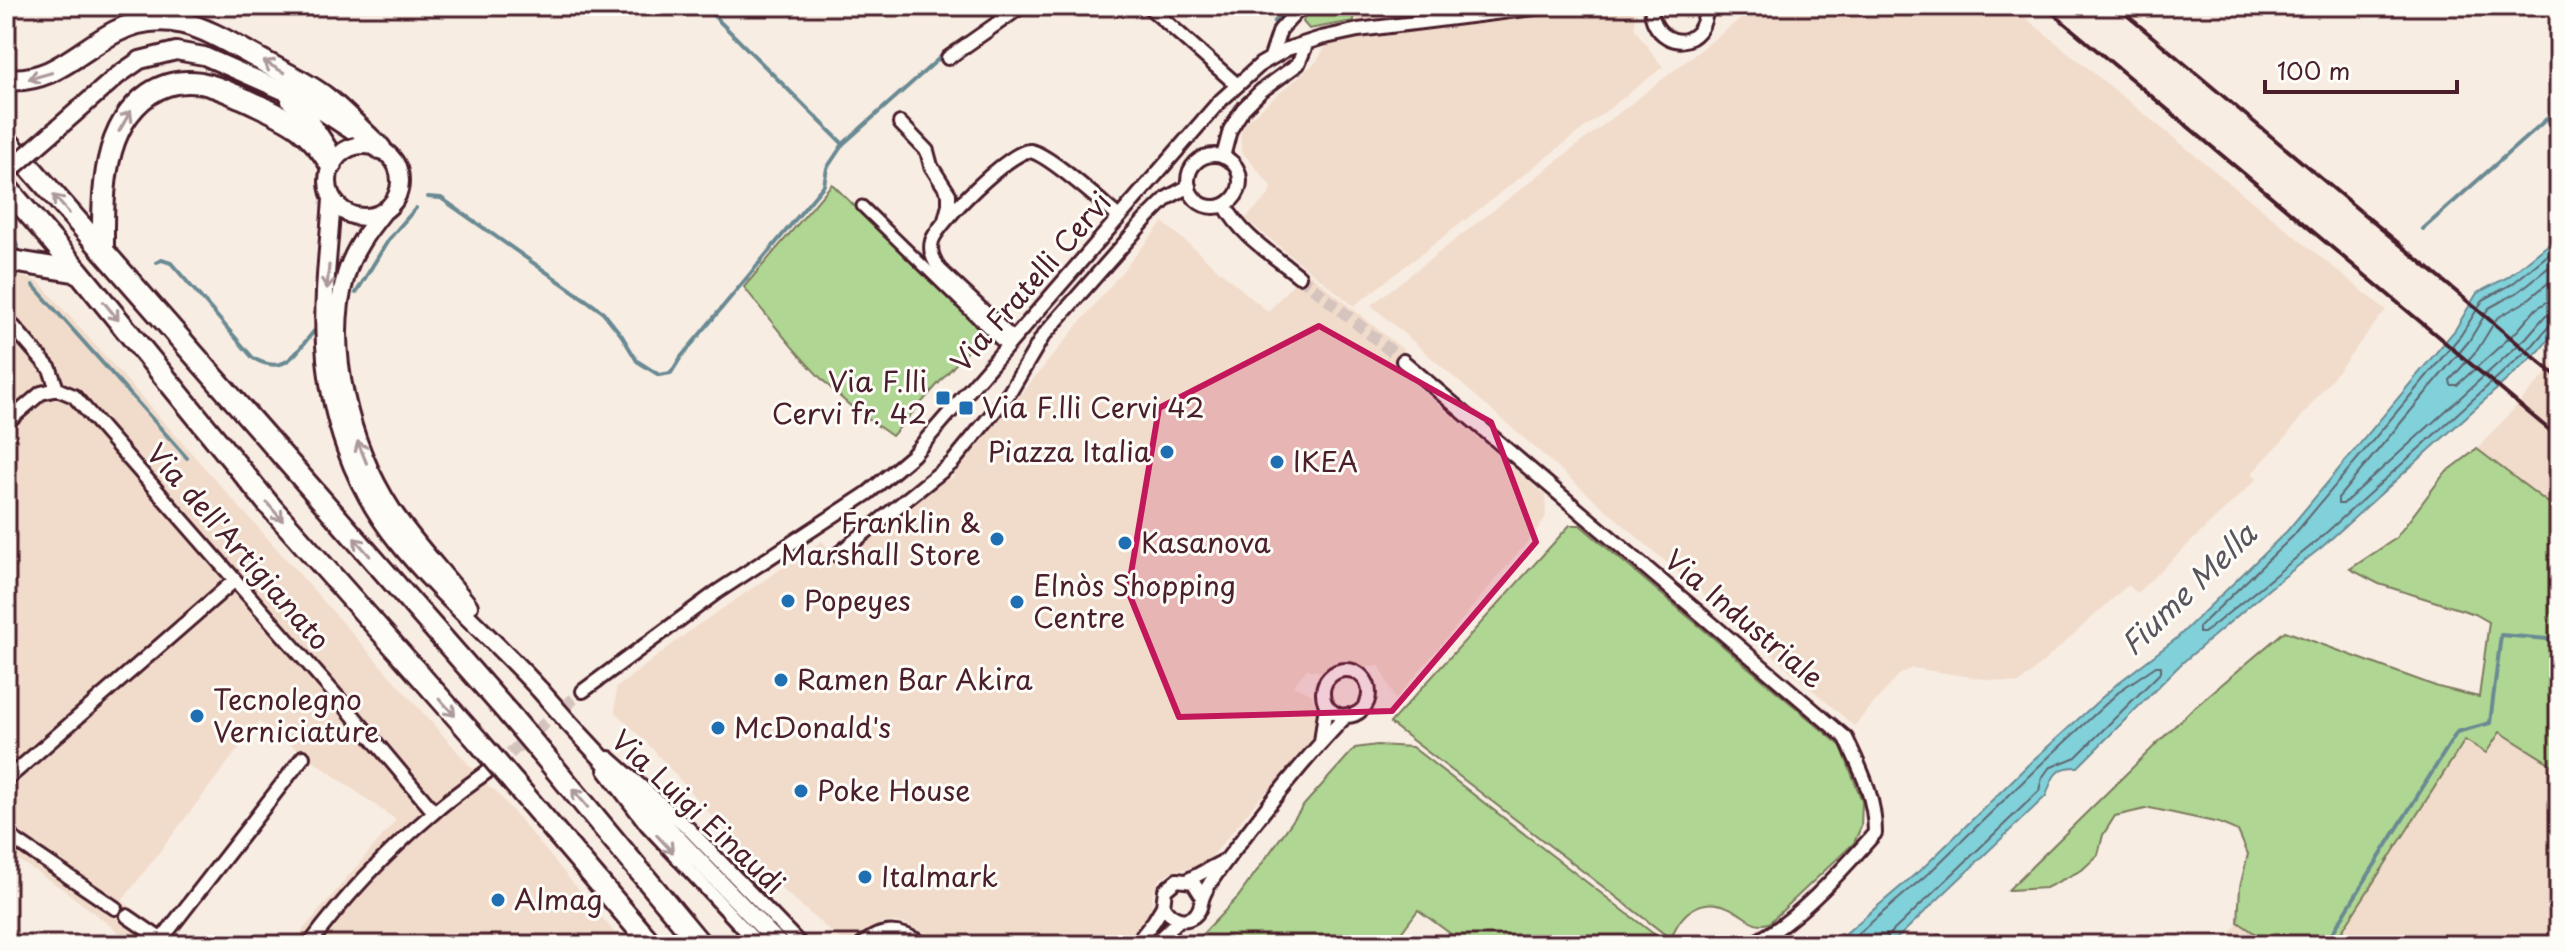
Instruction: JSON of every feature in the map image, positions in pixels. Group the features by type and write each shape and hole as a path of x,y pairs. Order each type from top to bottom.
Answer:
{"highway":[{"path":"6,79 25,80 52,72 106,37 135,23 154,20 185,22 207,31 327,98 375,147"},
{"path":"103,251 104,188 115,141 128,114 157,88 181,82 198,83 228,92 301,127 333,162"},
{"path":"6,140 508,713 701,945"},
{"path":"6,187 270,506 478,741 652,945"},
{"path":"6,260 79,272"}],"street":[{"path":"948,58 1022,6"},
{"path":"1148,6 1236,84"},
{"path":"1271,57 1280,30 1302,6"},
{"name":"Via Fratelli Cervi","path":"583,691 717,592 868,493 913,455 1236,84 1271,57 1307,43 1358,30 1551,6"},
{"path":"1651,6 1655,28 1661,35 1678,40 1687,39 1701,29 1706,8"},
{"path":"1223,157 1230,130 1243,109 1261,91 1298,64 1307,43"},
{"path":"6,173 117,76 140,60 176,51 204,56 320,110 395,161 400,171 398,194 363,238 354,255 346,274 340,314 341,371 349,414 368,465 391,509 505,651 652,812 780,945"},
{"path":"277,90 304,111 333,162"},
{"path":"900,123 927,151 931,166 949,194 944,223"},
{"path":"375,147 354,146 333,162 327,178 332,199 324,314 334,416 364,490 397,542 442,591 505,651"},
{"path":"1010,343 933,259 932,238 944,223 1004,162 1029,151 1058,168 1119,217"},
{"path":"1205,157 1223,157 1235,165 1240,179 1237,194 1225,205 1210,207 1196,199 1189,186 1189,177 1197,161 1205,157"},
{"path":"837,555 952,463 1010,392 1043,336 1146,219 1167,198 1189,186"},
{"path":"332,199 340,208 361,217 373,217 383,212"},
{"path":"1225,205 1241,228 1299,276"},
{"path":"862,206 1010,343"},
{"name":"Via dell'Artigianato","path":"6,318 50,369 57,389 74,396 434,812"},
{"name":"Via Industriale","path":"1403,361 1846,738 1870,790 1875,812 1875,833 1839,872 1774,931 1747,945"},
{"path":"6,423 41,393 57,389"},
{"path":"6,780 235,580"},
{"path":"1321,742 1326,705 1323,692 1327,679 1339,671 1354,671 1365,680 1368,699 1358,712 1347,715 1335,713 1326,705"},
{"path":"1163,906 1170,915 1180,919 1197,914 1202,896 1227,859 1321,742 1347,715"},
{"name":"Via Luigi Einaudi","path":"583,738 647,825 759,945"},
{"name":"Via Luigi Einaudi","path":"583,738 629,774 687,827 801,945"},
{"path":"127,916 165,942 303,757"},
{"path":"309,945 366,875 434,812 496,765"},
{"path":"6,834 115,908"},
{"path":"1135,945 1163,906 1163,895 1168,886 1177,880 1188,880 1227,859"},
{"path":"1188,880 1197,886 1202,896"},
{"path":"1153,945 1180,919"},
{"path":"862,945 871,937 893,932 905,934 924,945"}],"highlighted area":[{"path":"1319,326 1491,422 1536,542 1392,711 1179,717 1128,591 1159,408"}],"shaded area":[{"path":"1351,6 1468,6 1354,21"},
{"path":"1757,6 2011,6 2386,310 2284,439 2252,473 2257,479 2137,593 2128,585 2019,684 1912,668 1900,674 1854,726 1371,305"},
{"path":"1615,7 1635,13 1635,30 1663,67 1354,306 1245,219 1269,195 1271,186 1242,152 1242,128 1317,61 1327,44"},
{"name":"Elnòs Shopping Centre","path":"1163,222 1268,312 1305,270 1406,352 1393,366 1545,495 1546,516 1395,700 1380,666 1366,667 1349,662 1320,672 1307,669 1293,686 1311,694 1317,712 1317,734 1308,749 1258,800 1210,859 1198,866 1171,872 1159,880 1153,893 1151,916 1128,945 936,945 919,931 894,922 883,923 852,945 846,945 776,884 615,712 616,688 695,627 822,541 830,551 934,468 950,480"},
{"path":"6,272 39,282 495,790 625,945 290,945 396,820 259,722 122,901 186,945 135,945 64,890 6,852"},
{"path":"2557,362 2559,364 2559,511 2477,449"},
{"path":"2500,732 2559,769 2559,945 2333,945 2465,739"},
{"path":"2238,922 2272,945 2223,945"}],"green space":[{"path":"1312,6 1351,6 1354,21 1309,29 1303,22"},
{"path":"832,184 984,332 892,436 852,407 819,376 744,287"},
{"path":"2477,449 2559,511 2559,769 2500,732 2486,753 2465,740 2333,945 2272,945 2238,922 2240,887 2248,854 2238,831 2219,823 2150,808 2115,816 2103,835 2098,855 2082,870 2046,888 2008,890 2189,712 2285,631 2438,687 2479,697 2489,622 2475,614 2379,584 2350,569 2395,539 2444,474"},
{"path":"1570,525 1580,525 1841,746 1862,801 1861,827 1854,843 1769,923 1755,923 1724,906 1704,904 1681,920 1671,939 1390,723"},
{"path":"1377,745 1412,747 1668,945 1466,945 1418,910 1392,945 1192,945 1238,897 1304,805 1355,748"}],"water":[{"path":"2559,236 2559,326 2540,350 2322,547 2182,663 2078,767 2059,771 2052,779 2046,796 1890,945 1832,945 1926,865 2032,761 2118,683 2177,638 2287,531 2455,330 2477,293 2508,277"}],"waterway":[{"path":"704,6 843,144"},
{"path":"1274,22 1291,6"},
{"path":"428,197 441,198 603,312 637,361 659,375 671,373 824,185 827,168 843,144 943,55"},
{"path":"2423,229 2559,108"},
{"path":"356,293 389,239 416,208"},
{"path":"6,219 18,249"},
{"path":"157,262 171,263 253,358 264,363 274,365 289,360 315,330"},
{"path":"33,285 187,458"},
{"path":"2325,945 2457,732 2490,723 2501,635 2559,640"}],"tunnel":[{"path":"1299,276 1403,361"},
{"path":"496,765 583,691"}],"railway":[{"path":"2044,6 2559,438"},
{"path":"2116,6 2559,378"}],"place":[{"name":"Via F.lli Cervi fr. 42","path":"943,398"},
{"name":"Via F.lli Cervi 42","path":"966,408"},
{"name":"Piazza Italia","path":"1167,452"},
{"name":"IKEA","path":"1277,462"},
{"name":"Franklin & Marshall Store","path":"997,539"},
{"name":"Kasanova","path":"1125,543"},
{"name":"Popeyes","path":"788,601"},
{"name":"Elnòs Shopping Centre","path":"1017,602"},
{"name":"Ramen Bar Akira","path":"781,680"},
{"name":"Tecnolegno Verniciature","path":"197,716"},
{"name":"McDonald's","path":"718,728"},
{"name":"Poke House","path":"801,791"},
{"name":"Italmark","path":"865,877"},
{"name":"Almag","path":"498,900"}],"water label":[{"name":"Fiume Mella","path":"2189,590"}]}
